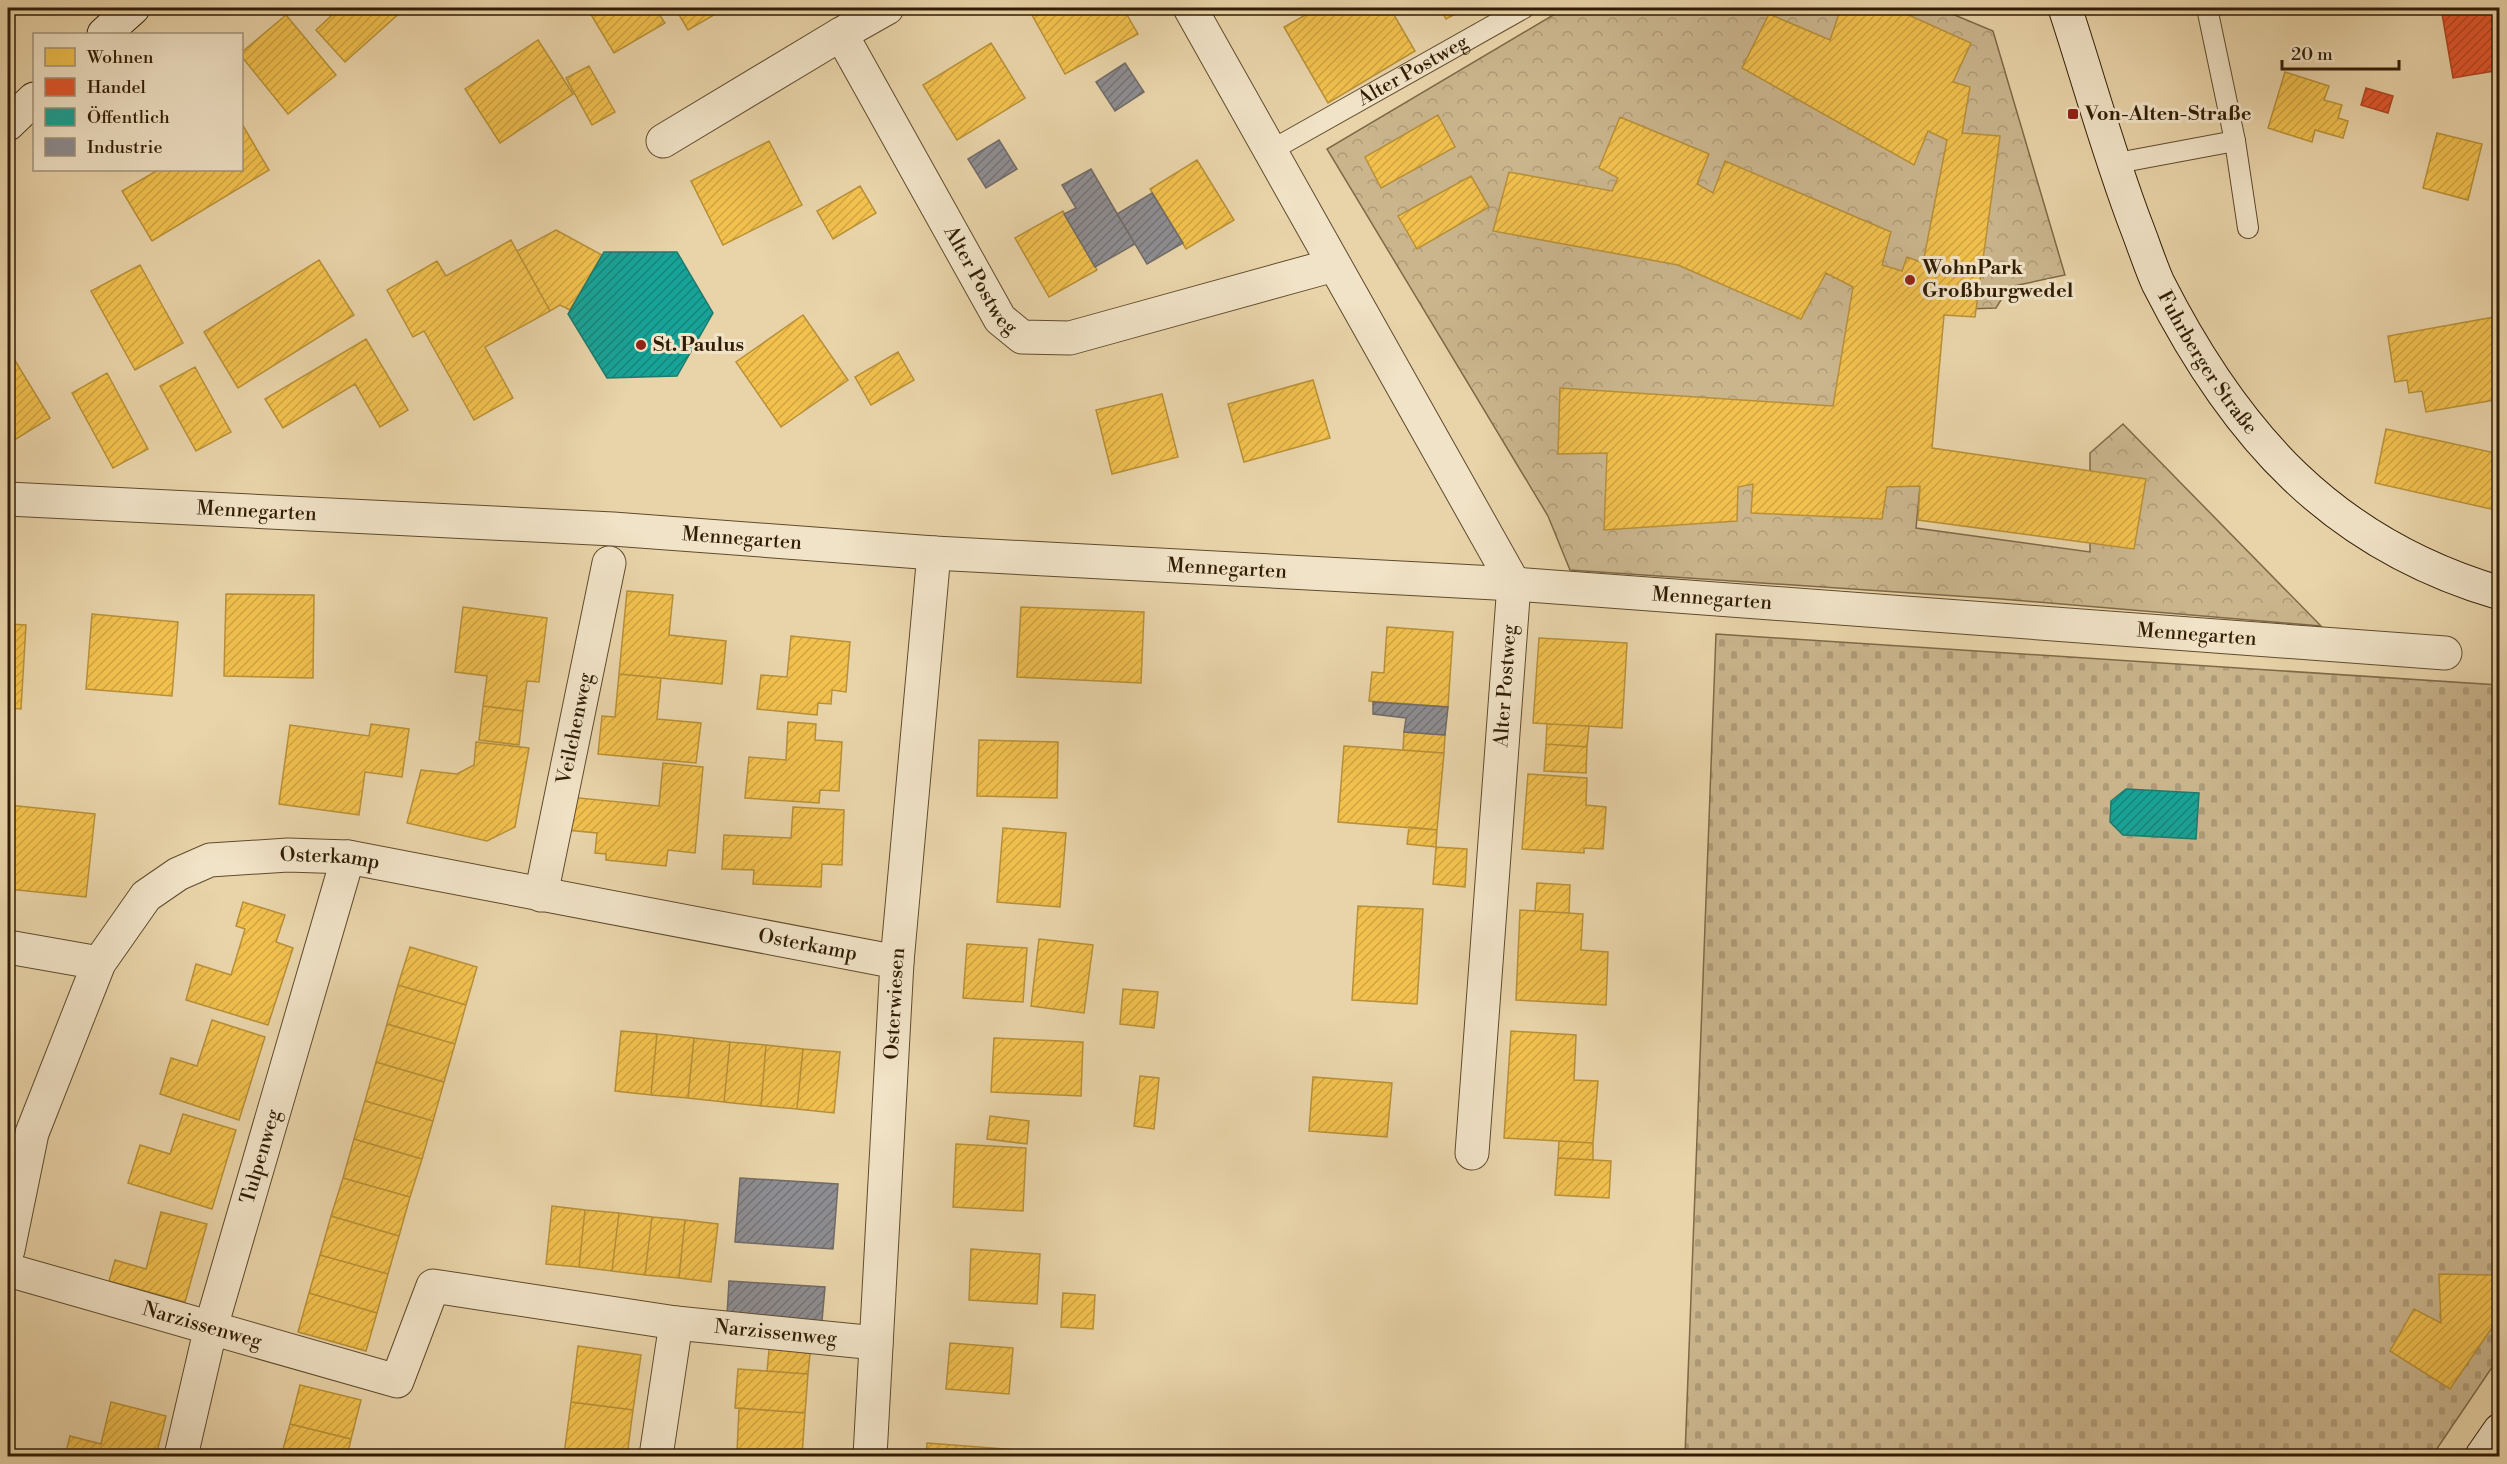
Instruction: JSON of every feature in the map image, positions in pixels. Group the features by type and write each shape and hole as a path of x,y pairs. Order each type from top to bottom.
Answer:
{"street":[{"path":"105,33 133,8"},
{"path":"663,141 841,33 887,8"},
{"path":"1190,8 1514,584"},
{"name":"Fuhrberger Straße","path":"2065,8 2112,164 2158,281 2198,354 2239,415 2295,480 2342,518 2382,544 2460,582 2499,594"},
{"name":"Alter Postweg","path":"841,33 1000,319 1022,337 1070,338 1334,265"},
{"path":"8,121 33,100"},
{"name":"Mennegarten","path":"8,499 613,529 934,553 1514,584 2445,653"},
{"name":"Osterwiesen","path":"870,1456 897,962 934,553"},
{"name":"Veilchenweg","path":"541,895 609,563"},
{"name":"Alter Postweg","path":"1472,1153 1514,584"},
{"name":"Osterkamp","path":"8,1250 32,1133 99,963 146,896 178,874 210,860 288,855 348,857 897,962"},
{"name":"Tulpenweg","path":"181,1456 211,1327 348,857"},
{"path":"8,947 99,963"},
{"name":"Narzissenweg","path":"8,1270 397,1381 434,1286 676,1323 876,1343"},
{"path":"656,1456 676,1323"},
{"path":"2482,1456 2499,1430"}],"lane":[{"name":"Alter Postweg","path":"1270,151 1524,8"},
{"path":"2207,8 2235,141 2248,228"},
{"path":"2112,164 2235,141"}],"green space":[{"path":"1565,8 1938,8 1993,31 2065,275 2009,287 1996,308 1937,310 1916,528 2090,552 2090,453 2123,424 2321,626 2001,599 1570,570 1548,516 1327,149"},
{"path":"1716,634 2499,685 2499,1357 2432,1456 1685,1456"}],"building: Wohnen":[{"path":"323,8 400,8 403,10 345,62 316,30 331,16"},
{"path":"587,8 655,8 665,23 614,53"},
{"path":"675,8 726,8 688,30"},
{"path":"1028,8 1123,8 1138,34 1065,74"},
{"path":"1318,8 1390,8 1415,51 1328,103 1284,27"},
{"path":"1440,8 1466,8 1446,19"},
{"name":"WohnPark Großburgwedel","path":"1841,8 1893,8 1971,43 1953,82 1970,87 1962,133 2000,136 1975,317 1944,315 1932,448 2146,479 2134,549 1918,520 1920,486 1887,487 1882,519 1751,513 1753,484 1738,487 1737,521 1604,530 1607,453 1558,454 1560,388 1833,406 1853,287 1826,273 1801,319 1678,265 1493,231 1509,172 1612,191 1618,178 1599,168 1620,117 1709,154 1697,184 1713,193 1725,161 1891,232 1882,265 1902,271 1907,257 1923,263 1947,140 1928,131 1914,165 1742,68 1769,14 1830,40"},
{"path":"286,15 336,75 288,114 243,58 243,51"},
{"path":"538,40 573,94 500,143 465,89"},
{"path":"991,43 1025,98 957,140 923,85"},
{"path":"589,66 615,112 592,125 566,78"},
{"path":"2285,72 2329,86 2324,100 2342,105 2338,118 2348,121 2343,138 2315,130 2312,142 2268,128"},
{"path":"1438,115 1455,147 1381,188 1365,157"},
{"path":"243,126 269,170 152,241 122,191 156,171 243,171"},
{"path":"2437,133 2482,144 2468,200 2423,188"},
{"path":"769,141 802,205 723,245 691,181"},
{"path":"1197,160 1234,220 1186,249 1150,189"},
{"path":"1471,176 1489,207 1417,249 1398,216"},
{"path":"860,186 876,213 833,239 817,211"},
{"path":"1063,211 1097,270 1049,297 1015,238"},
{"path":"556,230 602,255 570,310 560,305 550,311 517,251"},
{"path":"511,240 550,311 485,347 513,398 474,420 424,331 413,337 387,290 437,261 446,276"},
{"path":"319,260 354,315 238,388 204,332"},
{"path":"140,265 183,343 135,370 91,291"},
{"path":"803,315 848,380 781,427 736,362"},
{"path":"2500,316 2500,399 2426,412 2422,391 2409,393 2407,380 2395,382 2388,336"},
{"path":"366,339 408,410 380,427 355,384 283,428 265,399"},
{"path":"8,349 50,418 8,444"},
{"path":"898,352 914,380 871,405 855,377"},
{"path":"195,367 231,432 196,451 160,386"},
{"path":"107,373 148,449 113,468 72,393"},
{"path":"1313,380 1330,438 1244,462 1228,404"},
{"path":"1162,394 1178,457 1112,474 1096,410"},
{"path":"2386,429 2500,454 2500,511 2375,483"},
{"path":"627,591 673,595 669,635 726,641 722,684 619,674"},
{"path":"226,594 314,595 313,678 224,676"},
{"path":"463,607 547,618 539,682 527,681 523,711 483,706 487,676 455,672"},
{"path":"1021,607 1144,612 1141,683 1017,677"},
{"path":"92,614 178,622 172,696 86,689"},
{"path":"8,624 26,625 21,709 8,708"},
{"path":"1387,627 1453,632 1448,707 1369,701 1372,672 1384,673"},
{"path":"791,636 850,642 846,692 832,690 831,704 818,703 817,715 757,709 761,675 787,677"},
{"path":"1539,638 1627,643 1622,728 1533,723"},
{"path":"619,674 661,678 657,719 701,723 696,763 598,754 602,716 615,717"},
{"path":"483,706 523,711 519,745 479,740"},
{"path":"788,722 816,724 815,740 842,742 839,791 820,790 819,803 745,798 749,757 786,760"},
{"path":"371,724 409,729 402,777 365,772 359,815 279,804 290,725 369,736"},
{"path":"1547,724 1589,726 1587,747 1546,744"},
{"path":"1404,732 1445,735 1444,753 1403,750"},
{"path":"979,740 1058,742 1057,798 977,796"},
{"path":"476,742 529,748 515,827 487,841 407,823 421,770 457,774 474,765"},
{"path":"1546,744 1587,747 1586,773 1544,771"},
{"path":"1344,746 1444,753 1437,830 1338,822"},
{"path":"663,763 703,767 695,853 668,850 666,866 606,860 606,854 595,853 597,833 566,830 569,797 659,806"},
{"path":"1528,774 1587,778 1586,805 1606,807 1603,849 1584,848 1584,853 1522,849"},
{"path":"8,805 95,814 86,897 8,889"},
{"path":"793,807 844,810 842,865 822,864 821,887 753,884 754,870 722,869 724,835 791,838"},
{"path":"1409,827 1437,830 1436,847 1407,844"},
{"path":"1003,828 1066,833 1060,907 997,902"},
{"path":"1436,847 1467,849 1465,887 1433,884"},
{"path":"1537,883 1570,885 1569,913 1535,911"},
{"path":"243,902 285,915 276,942 293,948 268,1025 186,1000 196,964 231,975 245,929 236,926"},
{"path":"1358,906 1423,909 1417,1004 1352,1000"},
{"path":"1520,910 1583,914 1581,950 1608,952 1606,1005 1516,1000"},
{"path":"1039,939 1093,945 1084,1013 1031,1006"},
{"path":"967,944 1027,948 1023,1002 963,998"},
{"path":"410,947 477,967 466,1005 398,985"},
{"path":"398,985 466,1005 455,1044 387,1024"},
{"path":"1123,989 1158,992 1154,1028 1120,1024"},
{"path":"212,1020 265,1037 239,1120 160,1094 171,1058 197,1066"},
{"path":"387,1024 455,1044 444,1082 376,1062"},
{"path":"621,1031 657,1034 651,1095 615,1091"},
{"path":"1511,1031 1576,1035 1574,1080 1598,1081 1593,1143 1504,1138"},
{"path":"657,1034 694,1038 688,1098 651,1095"},
{"path":"694,1038 730,1042 724,1102 688,1098"},
{"path":"994,1038 1083,1042 1081,1096 991,1092"},
{"path":"730,1042 766,1045 761,1106 724,1102"},
{"path":"766,1045 803,1049 797,1109 761,1106"},
{"path":"803,1049 840,1052 834,1113 797,1109"},
{"path":"376,1062 444,1082 433,1121 365,1101"},
{"path":"1140,1076 1159,1078 1154,1129 1134,1126"},
{"path":"1313,1077 1392,1083 1387,1137 1309,1131"},
{"path":"365,1101 433,1121 422,1159 354,1139"},
{"path":"183,1114 236,1130 212,1209 128,1183 140,1145 170,1154"},
{"path":"990,1116 1029,1121 1027,1144 987,1139"},
{"path":"354,1139 422,1159 410,1197 343,1178"},
{"path":"1559,1141 1593,1143 1593,1160 1558,1158"},
{"path":"956,1144 1026,1148 1023,1211 953,1207"},
{"path":"1558,1158 1611,1161 1609,1198 1555,1195"},
{"path":"343,1178 410,1197 399,1236 331,1216"},
{"path":"552,1206 585,1210 579,1267 546,1264"},
{"path":"585,1210 619,1213 612,1271 579,1267"},
{"path":"161,1212 207,1224 185,1302 109,1281 115,1260 146,1269"},
{"path":"619,1213 652,1217 645,1275 612,1271"},
{"path":"331,1216 399,1236 388,1274 320,1255"},
{"path":"652,1217 685,1220 679,1278 645,1275"},
{"path":"685,1220 718,1224 711,1282 679,1278"},
{"path":"971,1249 1040,1254 1037,1304 969,1300"},
{"path":"320,1255 388,1274 377,1313 309,1293"},
{"path":"2439,1274 2494,1275 2500,1278 2500,1316 2450,1389 2390,1351 2414,1309 2441,1323"},
{"path":"309,1293 377,1313 366,1351 298,1332"},
{"path":"1063,1293 1095,1295 1093,1329 1061,1327"},
{"path":"770,1340 811,1343 808,1374 767,1371"},
{"path":"950,1343 1013,1348 1009,1394 946,1389"},
{"path":"578,1346 641,1355 633,1410 571,1402"},
{"path":"738,1369 808,1374 805,1413 735,1408"},
{"path":"300,1385 361,1400 351,1439 290,1424"},
{"path":"111,1402 166,1416 156,1456 65,1456 70,1436 101,1444"},
{"path":"571,1402 633,1410 627,1456 564,1455"},
{"path":"739,1408 805,1413 802,1456 737,1452"},
{"path":"290,1424 351,1439 347,1456 281,1456"},
{"path":"927,1443 1019,1450 1019,1456 926,1456"},
{"path":"748,1453 797,1456 747,1456"}],"building: Handel":[{"path":"2282,8 2317,8 2283,14"},
{"path":"2441,8 2500,8 2500,70 2453,78"},
{"path":"2366,88 2393,96 2388,113 2361,105"}],"building: Öffentlich":[{"name":"St. Paulus","path":"604,252 677,252 713,313 677,376 607,378 568,314"},
{"path":"2126,789 2199,793 2196,839 2123,835 2110,822 2111,801"}],"building: Industrie":[{"path":"1125,63 1144,92 1115,111 1096,82"},
{"path":"999,140 1017,169 986,188 968,159"},
{"path":"1091,169 1135,244 1095,267 1064,214 1076,208 1062,185"},
{"path":"1152,193 1183,243 1147,264 1117,214"},
{"path":"1373,702 1448,707 1445,735 1404,732 1406,718 1373,714"},
{"path":"740,1178 838,1184 833,1249 735,1242"},
{"path":"729,1281 825,1287 822,1321 727,1315"}],"place":[{"name":"Von-Alten-Straße","path":"2073,114"},
{"name":"WohnPark Großburgwedel","path":"1910,280"},
{"name":"St. Paulus","path":"641,345"}]}
